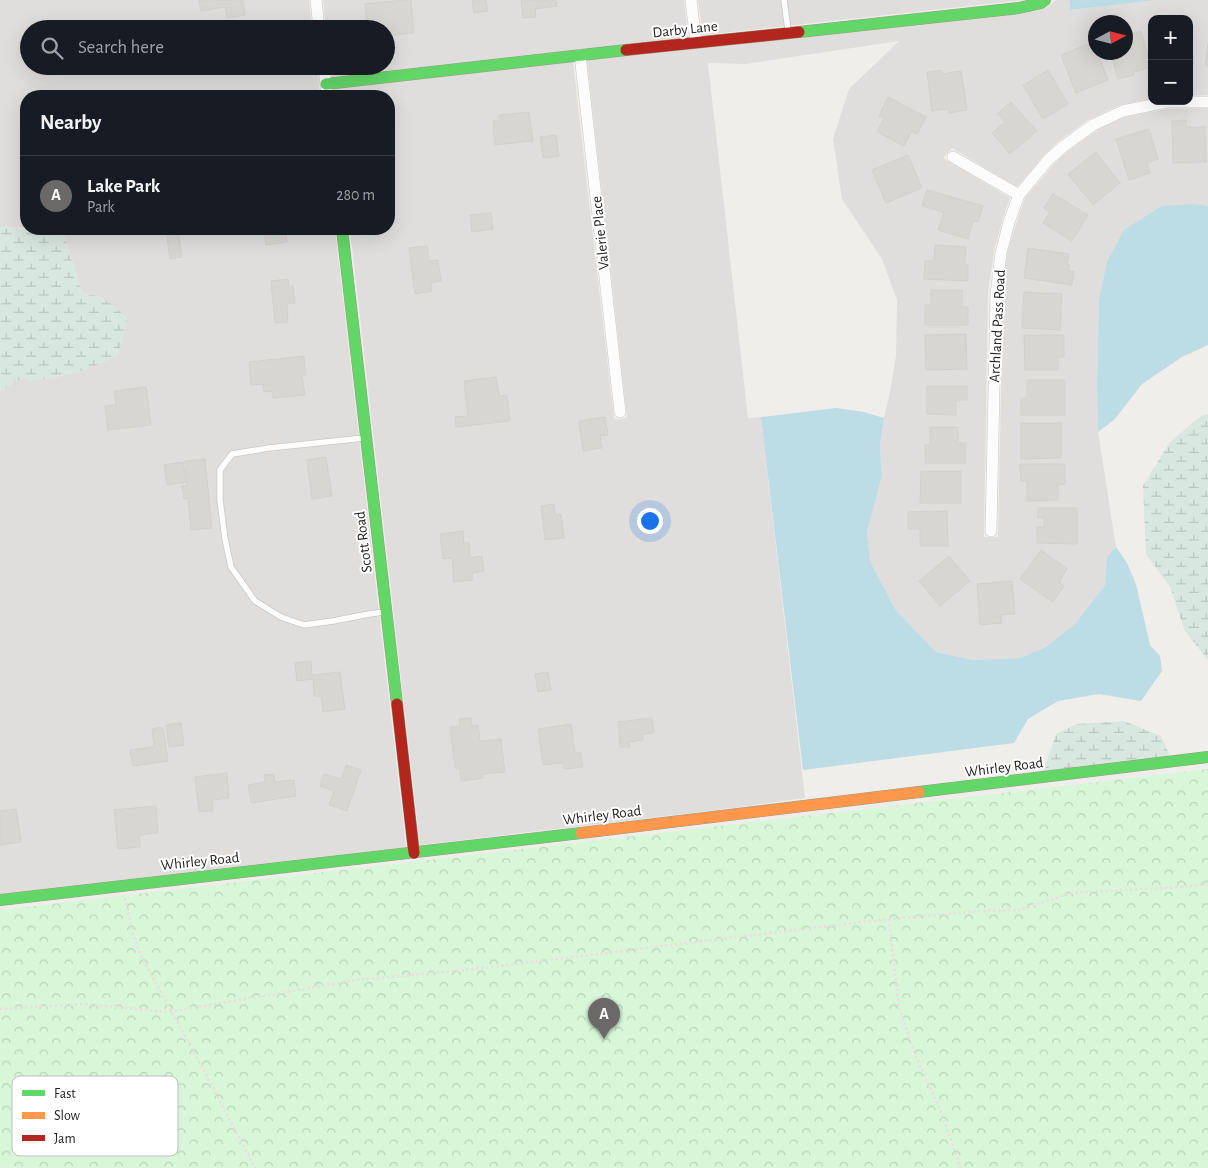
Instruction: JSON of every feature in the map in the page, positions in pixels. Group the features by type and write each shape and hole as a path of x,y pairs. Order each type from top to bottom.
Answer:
{"street":[{"path":"316,0 318,20"},
{"path":"691,0 696,42"},
{"name":"Darby Lane","path":"326,84 1019,8 1046,0"},
{"name":"Valerie Place","path":"580,55 620,412"},
{"path":"325,75 326,90"},
{"name":"Archland Pass Road","path":"991,531 996,294 1000,252 1019,195 1049,159 1093,125 1123,111 1167,102 1208,102"},
{"path":"953,157 1019,195"},
{"name":"Scott Road","path":"343,235 414,853"},
{"name":"Whirley Road","path":"0,900 414,853 1208,757"}],"lane":[{"path":"784,0 788,32"},
{"path":"366,438 301,444 232,454 220,470 220,500 225,540 231,567 255,601 281,617 304,625 386,612"}],"path":[{"path":"0,1009 85,1004 168,1012 357,980 475,969 889,920 982,911 1019,910 1071,893 1181,888 1208,884"},
{"path":"123,885 133,934 141,956 255,1168"},
{"path":"889,920 898,1003 914,1052 940,1110 961,1168"}],"shaded area":[{"path":"0,0 309,0 311,20 20,20 20,75 318,75 319,90 20,90 20,228 0,227"},
{"path":"323,0 684,0 688,37 395,70 395,20 325,20"},
{"path":"698,0 1026,0 703,35"},
{"path":"1056,0 1069,0 1070,10 1157,0 1208,0 1208,95 1193,96 1193,15 1148,15 1148,100 1120,105 1088,120 1059,141 1044,155 1017,187 952,148 943,158 1010,198 994,251 988,293 984,537 998,537 1003,294 1007,254 1025,198 1055,163 1097,130 1125,117 1167,109 1208,108 1208,206 1195,204 1107,262 1099,299 1098,432 1116,547 1107,557 1105,585 1075,624 1046,647 1020,658 974,660 936,652 895,609 870,561 867,532 882,476 880,446 896,356 897,300 882,259 842,199 833,139 849,89 899,41 746,64 708,63 748,418 761,417 805,798 420,845 351,235 395,235 395,90 334,89 573,62 614,419 627,418 587,60 1046,8"},
{"path":"332,75 350,75 332,77"},
{"path":"64,235 336,235 406,847 0,894 0,391 24,377 29,381 85,370 100,296 82,293"}],"green space":[{"path":"0,227 20,229 20,235 64,235 82,293 100,296 128,318 118,356 85,370 57,377 29,381 24,377 0,391"},
{"path":"1208,414 1208,660 1185,631 1170,587 1146,554 1143,486 1169,443 1201,416"},
{"path":"1124,721 1161,736 1170,756 1043,771 1056,734 1077,724"},
{"path":"1208,769 1208,1168 0,1168 0,910"}],"water":[{"path":"1069,0 1157,0 1070,10"},
{"path":"1195,204 1208,206 1208,345 1182,357 1142,384 1114,420 1098,432 1099,299 1107,262 1124,230 1162,206"},
{"path":"836,408 864,412 884,418 880,446 882,476 867,532 870,561 895,609 936,652 974,660 1020,658 1046,647 1075,624 1105,585 1107,557 1116,547 1127,563 1136,584 1150,645 1160,656 1162,671 1141,701 1099,694 1058,701 1028,719 1014,743 803,770 761,417"}],"building":[{"path":"199,0 243,0 245,15 227,18 225,7 201,11"},
{"path":"411,0 414,33 395,35 395,20 367,20 365,4"},
{"path":"472,0 486,0 488,11 474,13"},
{"path":"521,0 556,0 557,6 535,9 536,17 523,18"},
{"path":"1141,31 1148,56 1148,68 1134,72 1134,75 1118,79 1113,60 1133,60 1133,33"},
{"path":"1088,44 1088,60 1100,60 1108,80 1076,93 1061,55"},
{"path":"1208,44 1208,66 1205,65"},
{"path":"941,70 942,74 961,71 967,110 949,113 949,109 932,111 927,72"},
{"path":"1048,70 1068,104 1043,119 1023,85"},
{"path":"888,97 926,117 917,134 912,131 904,146 877,132 884,118 879,116"},
{"path":"1011,102 1037,131 1010,154 992,133 1005,122 997,114"},
{"path":"529,112 533,141 495,145 493,121 499,120 499,115"},
{"path":"1186,120 1186,127 1205,127 1206,162 1173,163 1172,121"},
{"path":"1149,129 1158,159 1147,163 1150,173 1129,180 1116,139"},
{"path":"556,135 559,156 543,158 540,137"},
{"path":"1096,152 1120,183 1093,205 1068,174"},
{"path":"908,155 922,188 886,203 872,170"},
{"path":"927,190 983,206 978,222 973,221 968,239 938,230 944,212 922,206"},
{"path":"1053,194 1088,215 1072,241 1043,223 1050,212 1044,208"},
{"path":"491,213 493,229 472,232 470,215"},
{"path":"167,235 179,235 182,257 170,259"},
{"path":"265,235 286,235 287,242 266,245"},
{"path":"935,245 966,247 965,264 968,265 968,281 924,279 925,261 934,261"},
{"path":"427,246 429,261 438,260 441,281 431,283 432,291 415,294 409,248"},
{"path":"1028,248 1069,254 1067,264 1070,265 1069,271 1074,271 1072,285 1024,278"},
{"path":"288,279 289,287 293,286 295,303 287,303 288,322 275,323 271,281"},
{"path":"931,290 962,290 962,307 968,307 968,325 925,325 925,305 931,305"},
{"path":"1024,292 1062,294 1060,330 1022,328"},
{"path":"966,334 967,369 926,370 925,335"},
{"path":"1024,335 1064,335 1064,357 1058,357 1058,370 1025,370"},
{"path":"304,356 306,375 302,375 305,395 273,398 272,391 264,392 263,384 251,385 249,362"},
{"path":"496,377 499,396 507,395 510,421 456,427 455,417 468,416 464,381"},
{"path":"1027,380 1065,380 1065,415 1021,415 1021,398 1027,398"},
{"path":"927,386 967,386 967,400 956,400 956,415 927,414"},
{"path":"146,387 151,425 108,430 105,406 116,405 114,391"},
{"path":"605,417 608,435 600,436 602,448 583,451 579,421"},
{"path":"1021,423 1061,423 1061,458 1021,459"},
{"path":"930,427 958,427 958,443 965,443 965,463 926,463 925,445 930,445"},
{"path":"326,457 332,496 312,499 307,460"},
{"path":"205,459 212,528 191,530 188,498 184,499 182,486 187,485 185,461"},
{"path":"183,462 186,482 167,485 164,465"},
{"path":"1020,464 1065,464 1065,484 1058,485 1058,500 1027,501 1027,481 1021,481"},
{"path":"921,471 961,471 961,503 920,503"},
{"path":"554,504 555,515 561,514 564,538 545,540 541,506"},
{"path":"1038,508 1077,508 1077,544 1037,543 1037,527 1044,527 1044,518 1038,518"},
{"path":"947,511 948,546 920,546 920,529 908,529 908,512"},
{"path":"463,531 464,543 469,542 470,558 482,556 484,571 472,573 473,580 454,582 452,558 443,559 440,534"},
{"path":"1041,550 1067,569 1059,582 1064,586 1053,602 1020,579"},
{"path":"949,556 970,581 940,606 919,581"},
{"path":"1012,581 1015,614 1001,615 1002,623 980,625 977,584"},
{"path":"311,661 312,675 340,672 345,709 323,712 321,696 314,696 313,679 297,681 295,663"},
{"path":"548,672 551,690 538,692 535,674"},
{"path":"471,718 472,726 478,725 480,741 501,739 505,772 482,774 483,778 461,781 460,768 455,768 450,727 460,726 459,719"},
{"path":"652,718 654,733 642,734 643,740 629,742 630,747 620,747 618,722"},
{"path":"181,723 184,745 169,747 166,725"},
{"path":"571,724 575,753 581,752 583,767 564,769 563,763 543,765 538,729"},
{"path":"163,727 168,761 133,766 130,750 154,747 152,729"},
{"path":"346,765 361,770 347,811 329,805 334,791 320,786 324,774 341,779"},
{"path":"227,773 229,798 212,800 213,811 199,812 195,777"},
{"path":"274,774 275,782 294,780 296,796 251,803 248,785 265,782 264,775"},
{"path":"156,806 158,833 139,835 140,847 118,849 114,810"},
{"path":"16,809 21,842 0,845 0,811"}],"traffic: fast":[{"path":"799,32 1019,8 1041,3 1045,0"},
{"path":"326,84 626,50"},
{"path":"343,235 397,704"},
{"path":"919,792 1208,757"},
{"path":"0,900 581,833"}],"traffic: slow":[{"path":"581,833 919,792"}],"traffic: jam":[{"path":"626,50 799,32"},
{"path":"397,704 414,853"}],"place":[{"name":"Lake Park","path":"604,1039"}]}
